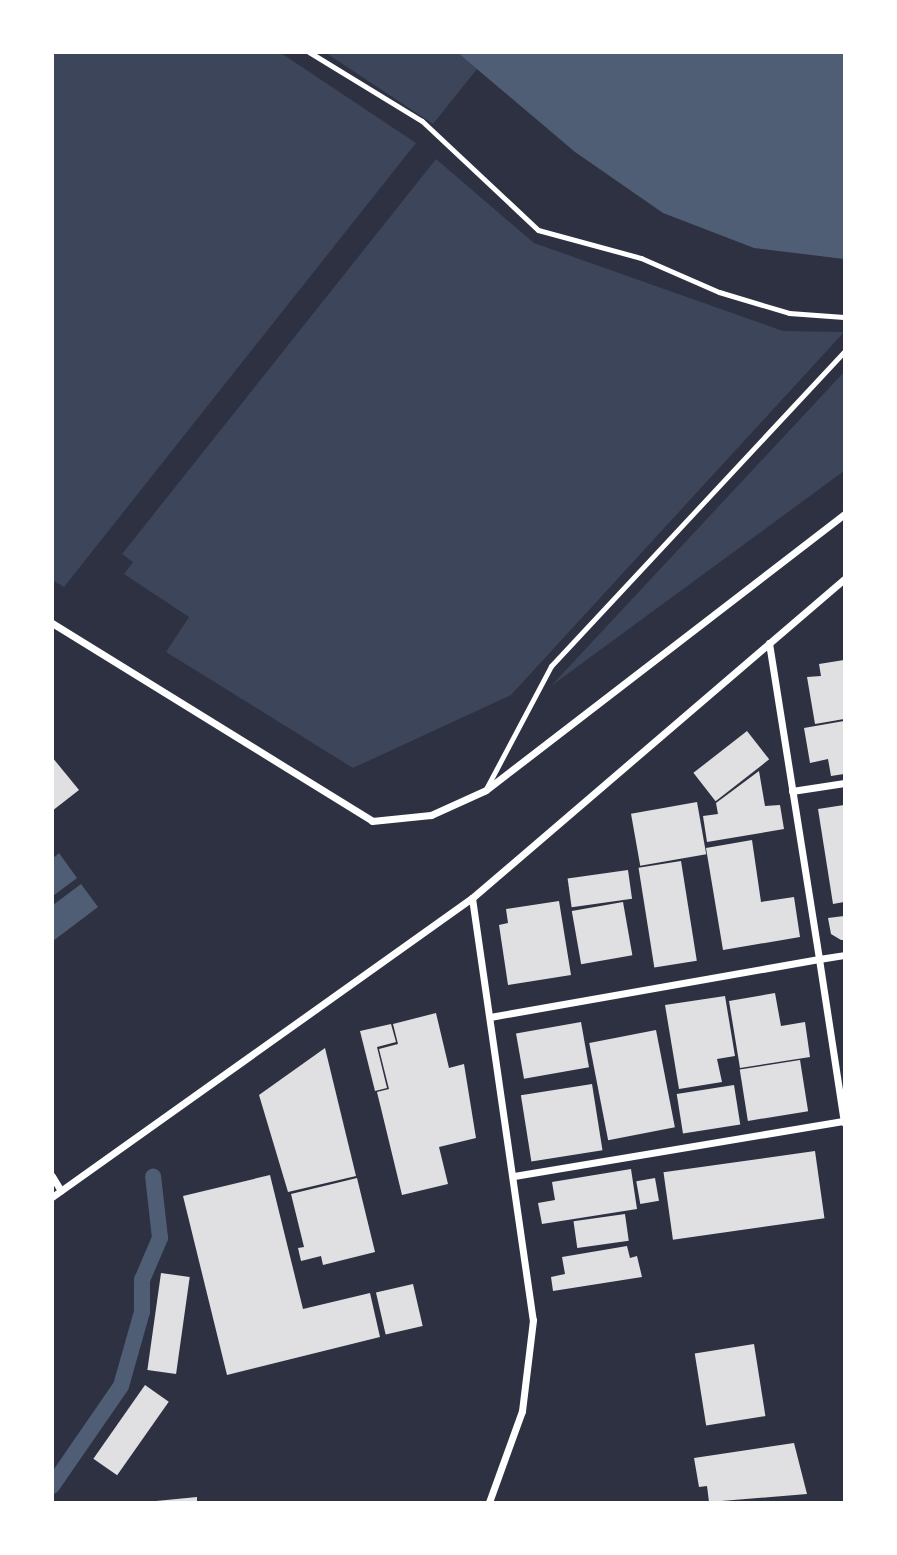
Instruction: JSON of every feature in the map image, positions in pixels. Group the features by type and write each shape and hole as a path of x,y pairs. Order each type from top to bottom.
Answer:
{"street":[{"path":"52,623 372,821 431,815 486,790 845,514"},
{"path":"52,1197 472,898 845,579"},
{"path":"514,1176 844,1121 769,643"},
{"path":"792,791 845,783"},
{"path":"472,898 533,1320 523,1411 489,1503"},
{"path":"490,1017 845,956"},
{"path":"52,1176 61,1191"}],"lane":[{"path":"309,52 422,121 538,230 641,258 719,292 789,313 845,317"},
{"path":"486,790 551,666 845,352"}],"shaded area":[{"path":"52,53 281,53 416,143 64,587 52,580"},
{"path":"326,53 458,53 477,69 433,124"},
{"path":"458,53 844,53 844,259 754,248 663,213 575,152"},
{"path":"436,159 534,243 783,331 844,332 511,695 353,768 166,652 189,617 124,574 133,562 122,554"},
{"path":"844,372 844,471 551,686"},
{"path":"59,853 77,878 53,896 53,858"},
{"path":"81,884 98,907 53,941 53,905"}],"building":[{"path":"844,660 844,719 815,724 807,677 821,676 819,664"},
{"path":"844,721 844,774 831,776 828,759 810,763 804,728"},
{"path":"747,731 769,759 716,801 693,773"},
{"path":"52,757 79,790 52,811"},
{"path":"759,771 765,806 780,805 784,829 707,842 703,816 718,814 716,803"},
{"path":"697,802 706,854 640,866 631,814"},
{"path":"844,805 844,902 833,904 818,809"},
{"path":"752,840 761,902 794,897 800,937 723,950 706,848"},
{"path":"681,861 697,961 654,967 639,868"},
{"path":"628,870 632,899 572,907 568,878"},
{"path":"559,901 571,975 508,985 499,925 508,923 506,909"},
{"path":"623,902 632,955 581,964 572,911"},
{"path":"844,916 844,940 841,940 831,934 828,918"},
{"path":"775,993 781,1026 805,1022 810,1057 740,1068 729,1001"},
{"path":"725,996 735,1056 717,1059 722,1082 679,1089 665,1005"},
{"path":"436,1013 449,1068 464,1064 476,1138 439,1147 448,1184 402,1195 377,1092 389,1089 379,1049 398,1044 393,1024"},
{"path":"581,1022 589,1067 524,1079 516,1033"},
{"path":"391,1024 396,1042 377,1047 387,1088 375,1091 360,1031"},
{"path":"656,1030 675,1127 608,1140 589,1043"},
{"path":"325,1048 356,1176 288,1192 259,1095"},
{"path":"800,1060 808,1111 748,1121 740,1070"},
{"path":"592,1084 602,1150 531,1161 521,1095"},
{"path":"734,1085 740,1125 683,1134 677,1094"},
{"path":"815,1151 824,1218 673,1240 663,1172"},
{"path":"631,1169 637,1209 542,1224 538,1203 555,1200 552,1182"},
{"path":"270,1175 303,1309 370,1293 380,1337 227,1375 183,1196"},
{"path":"357,1178 375,1252 323,1265 321,1256 301,1261 298,1248 304,1247 291,1194"},
{"path":"655,1178 659,1201 640,1204 636,1181"},
{"path":"625,1214 629,1241 577,1248 574,1221"},
{"path":"627,1246 630,1258 637,1256 642,1277 553,1291 551,1277 565,1274 562,1257"},
{"path":"161,1273 190,1277 176,1374 147,1370"},
{"path":"413,1284 423,1326 386,1334 376,1293"},
{"path":"754,1344 765,1416 706,1425 695,1353"},
{"path":"145,1385 169,1402 117,1475 93,1459"},
{"path":"794,1443 807,1494 709,1502 707,1486 699,1487 694,1458"},
{"path":"197,1497 197,1502 156,1502 156,1501"}],"waterway":[{"path":"52,1486 121,1386 142,1312 142,1280 160,1238 153,1176"}]}
